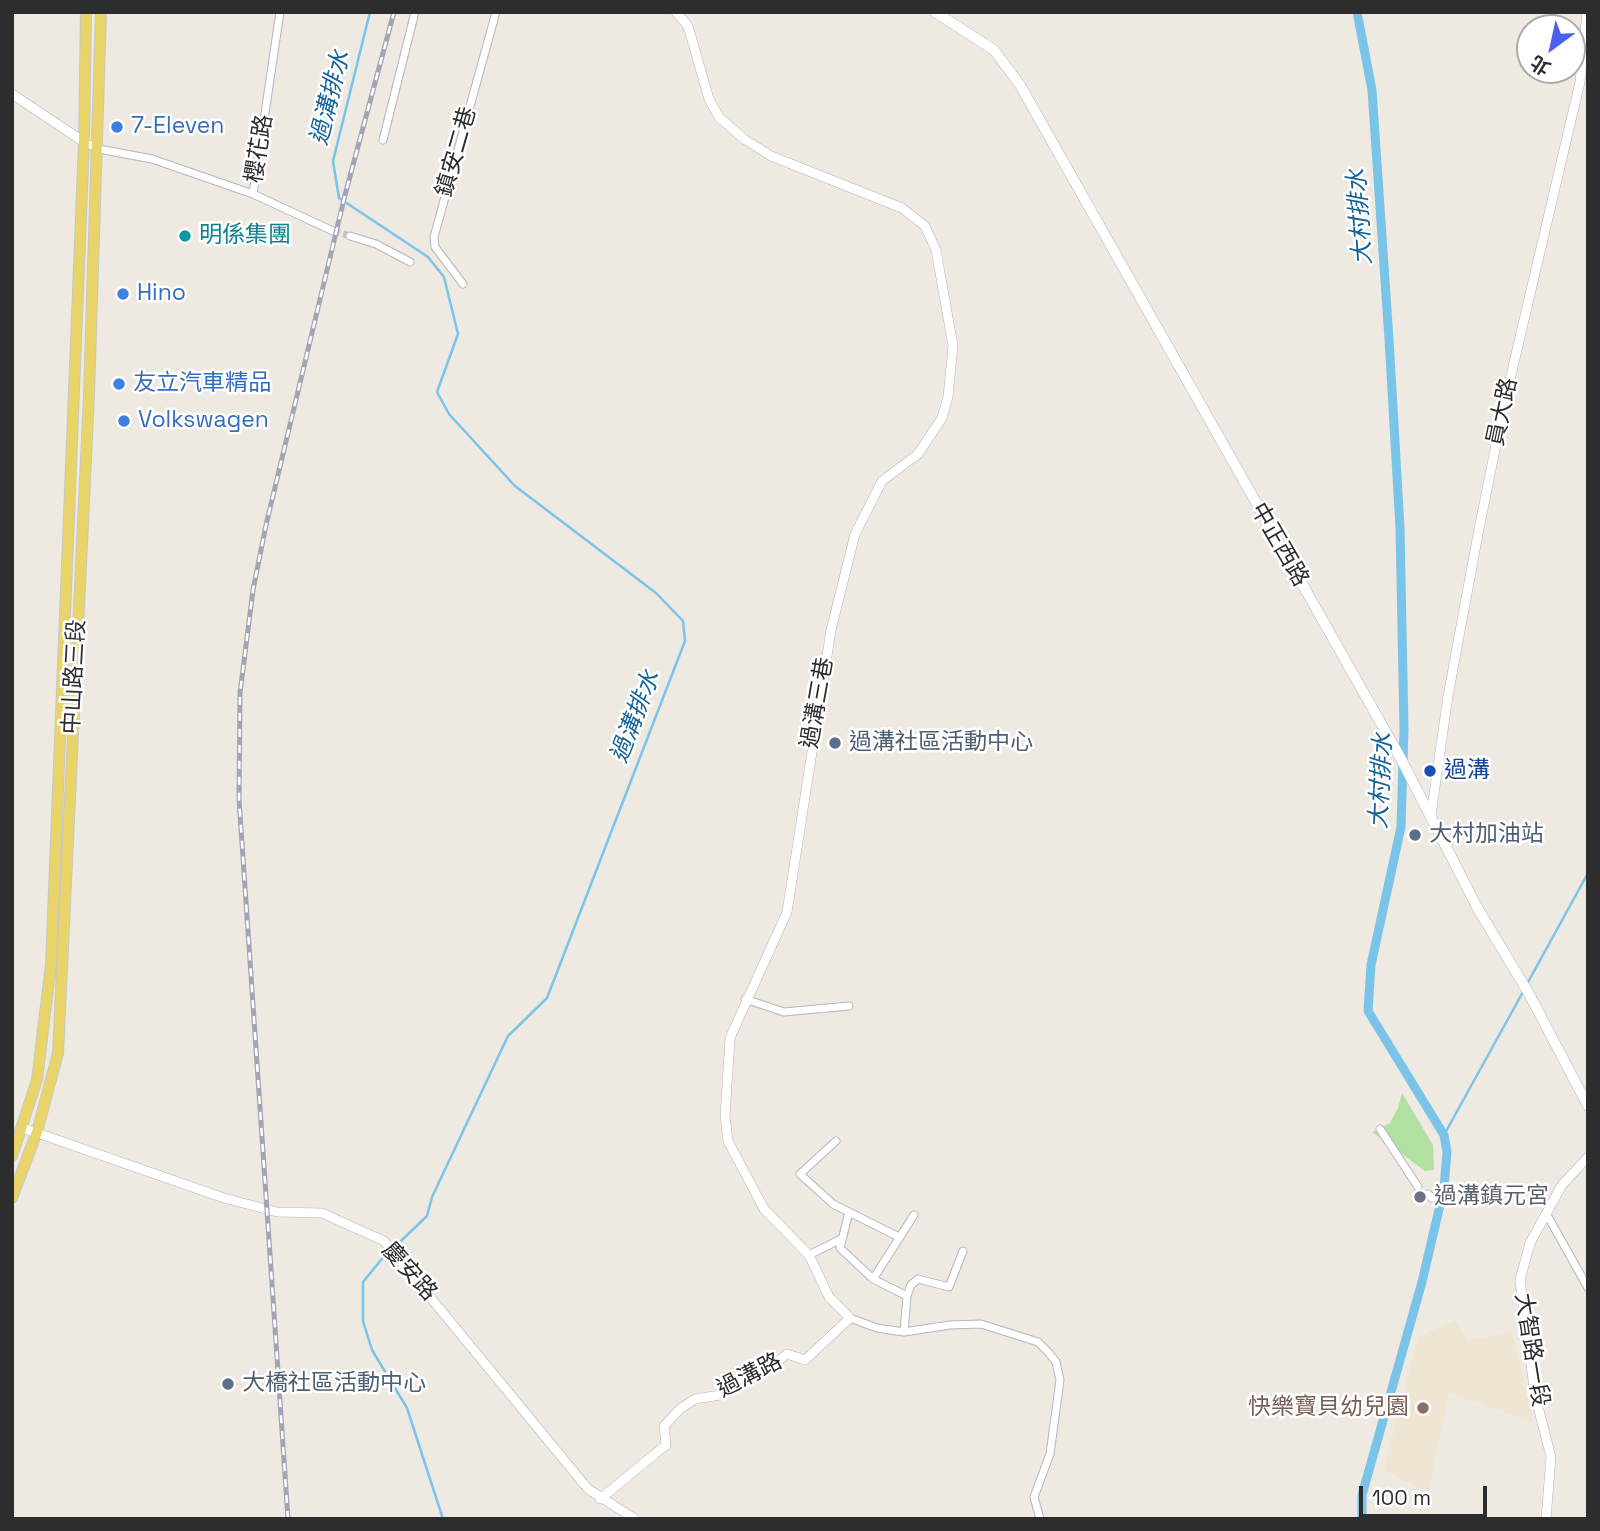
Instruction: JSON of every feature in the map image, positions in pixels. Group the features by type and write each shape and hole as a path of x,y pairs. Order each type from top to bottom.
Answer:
{"main road":[{"name":"中山路三段","path":"12,1156 37,1080 52,943 84,142 86,12"},
{"name":"中山路三段","path":"12,1198 37,1132 58,1053 99,149 101,12"},
{"name":"中正西路","path":"935,12 994,50 1020,85 1431,815 1478,909 1528,992 1588,1106"}],"street":[{"name":"櫻花路","path":"84,142 99,149 152,159 253,194 281,12"},
{"path":"383,140 415,12"},
{"name":"鎮安二巷","path":"463,284 435,247 434,237 496,12"},
{"name":"過溝三巷","path":"676,12 688,26 709,99 719,117 744,139 771,156 902,208 925,226 936,250 953,346 948,397 942,418 918,454 881,481 855,534 828,644 787,912 745,999 730,1038 724,1116 728,1140 764,1209 809,1255 829,1297 850,1318 877,1328 904,1332 950,1325 981,1324 1038,1342 1056,1362 1060,1380 1050,1454 1034,1497 1040,1519"},
{"name":"員大路","path":"1431,815 1448,696 1480,522 1504,405 1580,82 1587,12"},
{"path":"12,94 84,142"},
{"path":"253,194 333,231"},
{"path":"350,236 376,244 410,262"},
{"path":"745,999 784,1012 849,1006"},
{"name":"慶安路","path":"23,1128 224,1198 277,1212 323,1213 383,1241 563,1460 600,1499 635,1519"},
{"path":"1380,1129 1418,1187"},
{"path":"836,1141 800,1174 833,1204 899,1237"},
{"name":"大智路一段","path":"1546,1519 1551,1457 1535,1395 1520,1280 1530,1243 1546,1213 1562,1185 1588,1157"},
{"path":"849,1212 840,1248 873,1279 907,1296"},
{"path":"1546,1213 1588,1288"},
{"path":"873,1279 914,1215"},
{"path":"809,1255 841,1239"},
{"path":"904,1332 907,1296 911,1285 918,1279 949,1287 963,1251"},
{"name":"過溝路","path":"600,1499 666,1445 664,1426 680,1409 695,1399 720,1395 765,1371 787,1354 804,1360 850,1318"}],"shaded area":[{"name":"快樂寶貝幼兒園","path":"1456,1320 1467,1341 1512,1331 1533,1422 1449,1393 1428,1492 1384,1470 1418,1337"}],"green space":[{"path":"1402,1093 1433,1145 1434,1170 1425,1171 1372,1132 1390,1123"}],"waterway":[{"name":"過溝排水","path":"370,12 333,161 339,198 428,257 444,277 458,334 437,392 449,414 515,486 656,593 683,621 685,641 547,998 508,1036 432,1197 427,1216 381,1260 363,1282 363,1321 372,1350 407,1408 443,1519"},
{"name":"大村排水","path":"1357,12 1372,90 1389,339 1400,528 1404,729 1401,827 1371,965 1368,1011 1444,1135 1447,1152 1444,1188 1422,1282 1362,1495 1362,1519"},
{"path":"1527,984 1588,873"},
{"path":"1444,1135 1524,990"}],"tunnel":[{"path":"333,231 350,236"}],"railway":[{"path":"288,1519 239,799 240,693 253,590 266,525 345,195 394,12"}],"place":[{"name":"7-Eleven","path":"117,127"},
{"name":"明係集團","path":"185,236"},
{"name":"Hino","path":"123,294"},
{"name":"友立汽車精品","path":"119,384"},
{"name":"Volkswagen","path":"124,421"},
{"name":"過溝社區活動中心","path":"835,743"},
{"name":"過溝","path":"1430,771"},
{"name":"大村加油站","path":"1415,835"},
{"name":"過溝鎮元宮","path":"1420,1197"},
{"name":"大橋社區活動中心","path":"228,1384"},
{"name":"快樂寶貝幼兒園","path":"1423,1408"}]}
